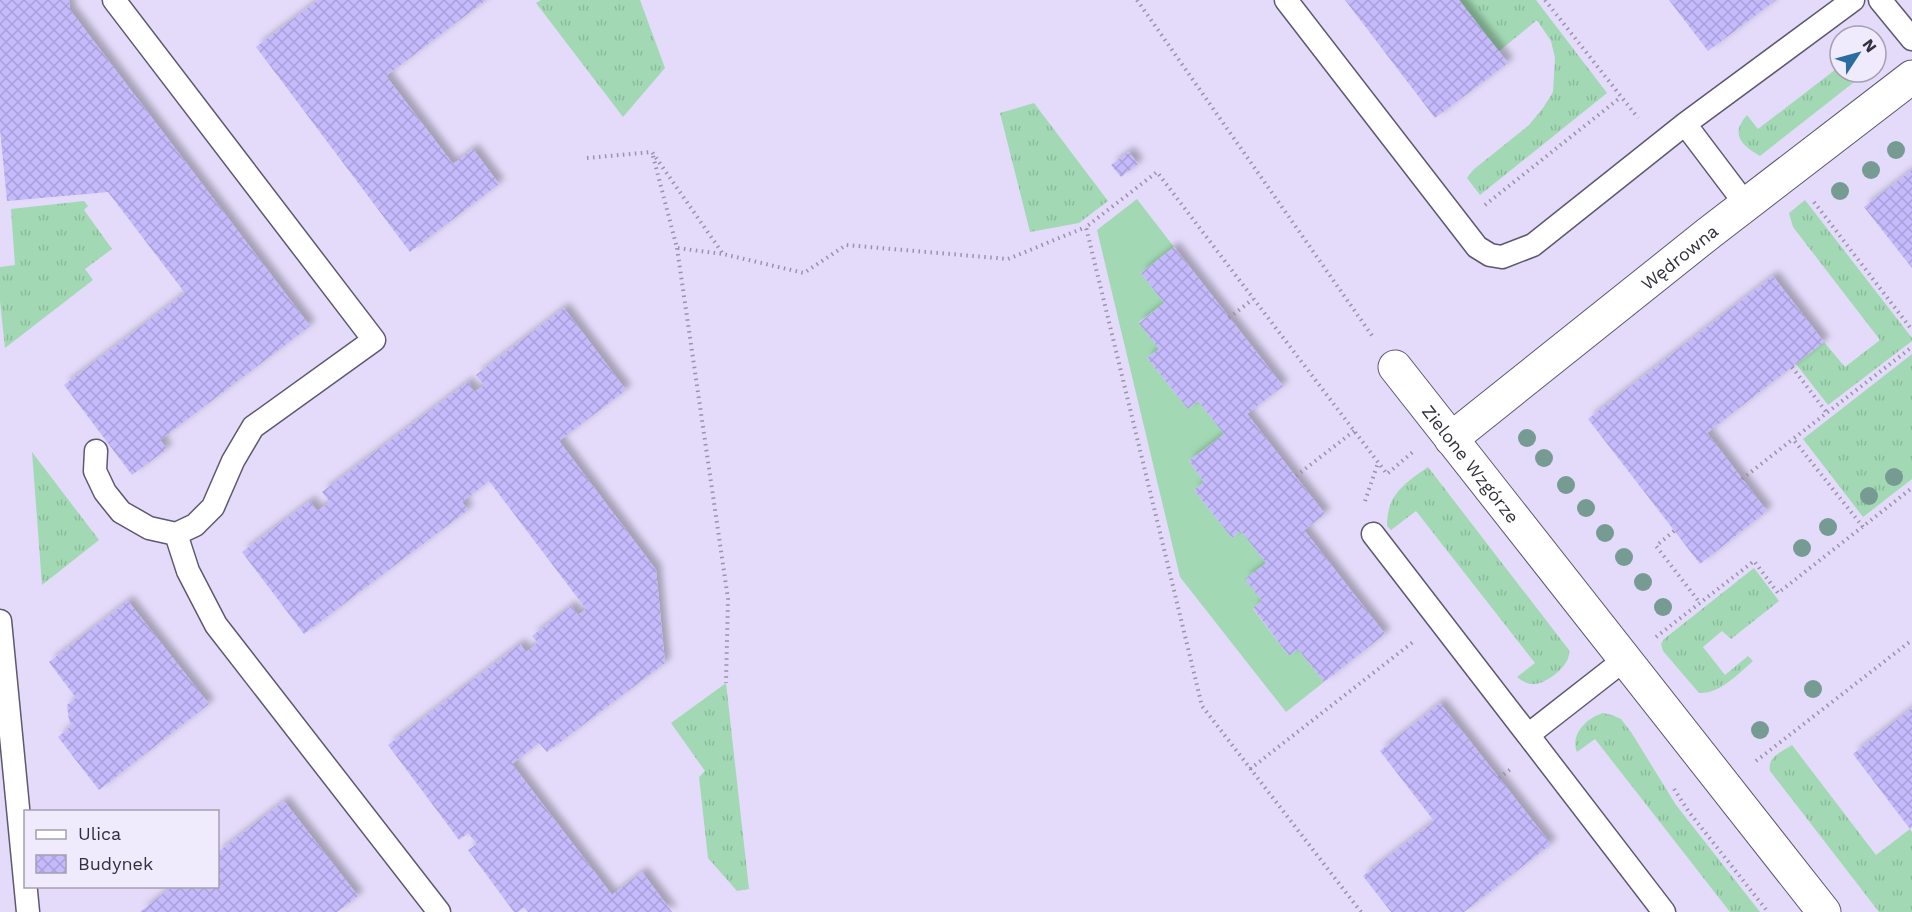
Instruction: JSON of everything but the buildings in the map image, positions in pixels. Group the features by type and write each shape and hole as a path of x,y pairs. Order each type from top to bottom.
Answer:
{"street":[{"name":"Wędrowna","path":"1451,439 1912,77"},
{"name":"Zielone Wzgórze","path":"1395,367 1623,660 1824,912"}],"lane":[{"path":"96,451 95,471 105,492 121,512 149,528 176,534 195,525 213,507 238,452 253,427 374,340 114,0"},
{"path":"1286,0 1477,247 1490,255 1502,256 1533,245 1685,124 1853,0"},
{"path":"1880,0 1912,39"},
{"path":"1685,124 1747,206"},
{"path":"176,534 188,571 216,625 439,912"},
{"path":"1373,534 1664,912"},
{"path":"0,621 24,850"},
{"path":"1528,735 1623,660"},
{"path":"26,888 28,912"}],"path":[{"path":"1137,0 1395,367"},
{"path":"1545,0 1659,145"},
{"path":"1482,208 1622,97"},
{"path":"587,158 652,152"},
{"path":"652,152 677,248 728,599 726,683"},
{"path":"652,152 723,254"},
{"path":"677,248 723,254 804,273 846,245 1008,259 1086,226 1156,172 1387,474 1419,447"},
{"path":"1812,200 1912,330"},
{"path":"1086,226 1202,706 1361,912"},
{"path":"1228,318 1253,299"},
{"path":"1742,480 1912,347"},
{"path":"1792,367 1827,413"},
{"path":"1296,476 1354,431"},
{"path":"1793,439 1863,527"},
{"path":"1364,504 1378,462"},
{"path":"1655,638 1754,561 1778,593 1912,488"},
{"path":"1674,531 1656,546 1700,603"},
{"path":"1250,769 1419,638"},
{"path":"1756,761 1912,640"},
{"path":"1499,778 1517,764"}],"green space":[{"path":"541,0 640,0 665,68 623,117 536,3"},
{"path":"1459,0 1536,0 1607,93 1480,195 1467,178 1473,170 1529,125 1543,108 1553,92 1555,58 1551,41 1537,20 1498,52"},
{"path":"1828,75 1828,84 1852,84 1760,156 1743,143 1739,133 1739,128 1747,115 1758,129"},
{"path":"1034,103 1108,201 1079,223 1030,232 1000,113"},
{"path":"1137,199 1174,247 1141,273 1164,303 1139,322 1159,349 1147,358 1188,409 1198,401 1224,434 1189,461 1204,482 1194,490 1232,538 1241,531 1266,563 1262,601 1253,609 1289,656 1298,649 1324,682 1286,712 1180,577 1097,230"},
{"path":"1805,200 1912,338 1912,341 1828,405 1796,364 1824,342 1845,367 1880,340 1793,227 1789,213"},
{"path":"84,201 88,206 84,210 112,249 85,269 93,280 5,348 0,301 0,267 15,265 11,209"},
{"path":"1912,354 1912,479 1863,517 1803,439"},
{"path":"32,452 99,540 42,585"},
{"path":"1428,467 1569,650 1563,667 1546,680 1530,684 1517,677 1535,663 1416,511 1391,530 1387,526 1390,506 1398,491"},
{"path":"1754,568 1779,601 1731,639 1722,631 1703,647 1725,675 1748,656 1753,661 1721,687 1699,693 1663,651 1661,644 1664,639"},
{"path":"726,683 749,889 737,891 708,858 699,777 705,771 671,723"},
{"path":"1603,713 1621,719 1676,805 1760,912 1730,912 1595,739 1577,752 1576,739 1581,728 1585,723"},
{"path":"1792,745 1876,855 1910,829 1912,832 1912,912 1879,912 1770,771 1773,758"}]}
